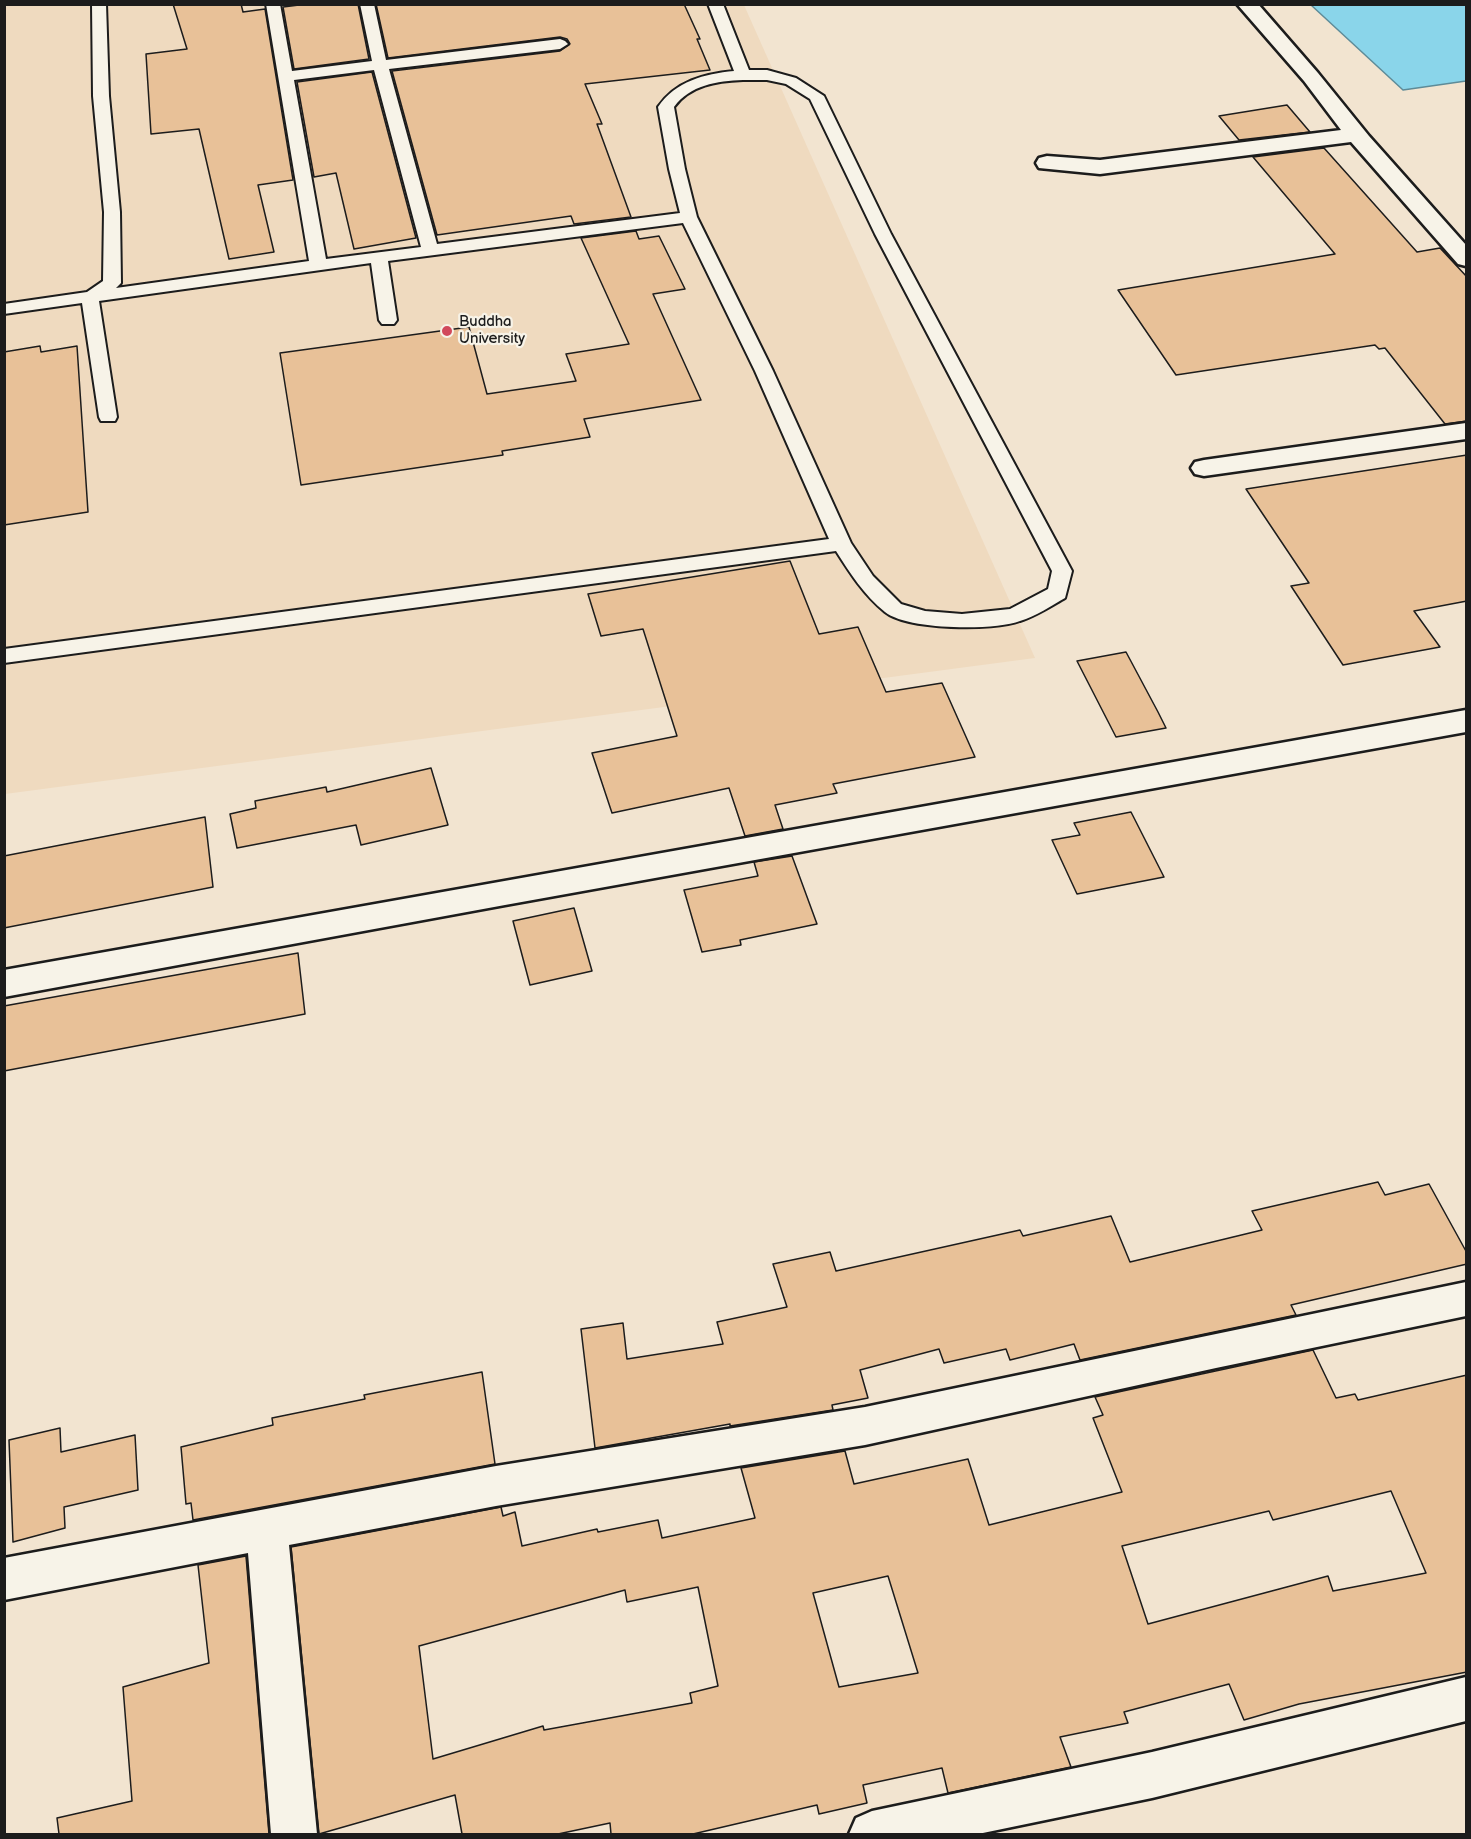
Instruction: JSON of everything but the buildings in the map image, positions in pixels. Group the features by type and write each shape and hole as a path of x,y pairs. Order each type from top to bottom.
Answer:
{"street":[{"path":"1247,4 1311,77 1357,135 1467,259"},
{"path":"1047,163 1100,167 1357,135"},
{"path":"1204,468 1467,431"},
{"path":"4,984 505,892 1467,721"},
{"path":"4,1579 496,1486 865,1426 1216,1350 1467,1299"},
{"path":"267,1529 294,1834"},
{"path":"872,1834 1152,1775 1467,1699"}],"lane":[{"path":"90,298 112,283 114,266 114,227 101,94 99,4"},
{"path":"273,4 318,265"},
{"path":"367,4 380,65 430,250"},
{"path":"715,4 743,75"},
{"path":"286,76 560,44"},
{"path":"743,75 767,75 791,81 816,96 883,234 1062,571 1058,593 1014,616 962,621 924,618 894,609 866,581 841,544 764,371 689,217 677,170 666,107 671,99 680,91 714,79 743,75"},
{"path":"4,309 318,265 689,217"},
{"path":"379,257 388,320"},
{"path":"90,298 108,417"},
{"path":"4,657 841,544"}],"shaded area":[{"name":"Buddha University","path":"4,5 744,5 1035,658 5,794"}],"water":[{"path":"1311,5 1466,5 1466,81 1403,90"}],"place":[{"name":"Buddha University","path":"447,331"}]}
